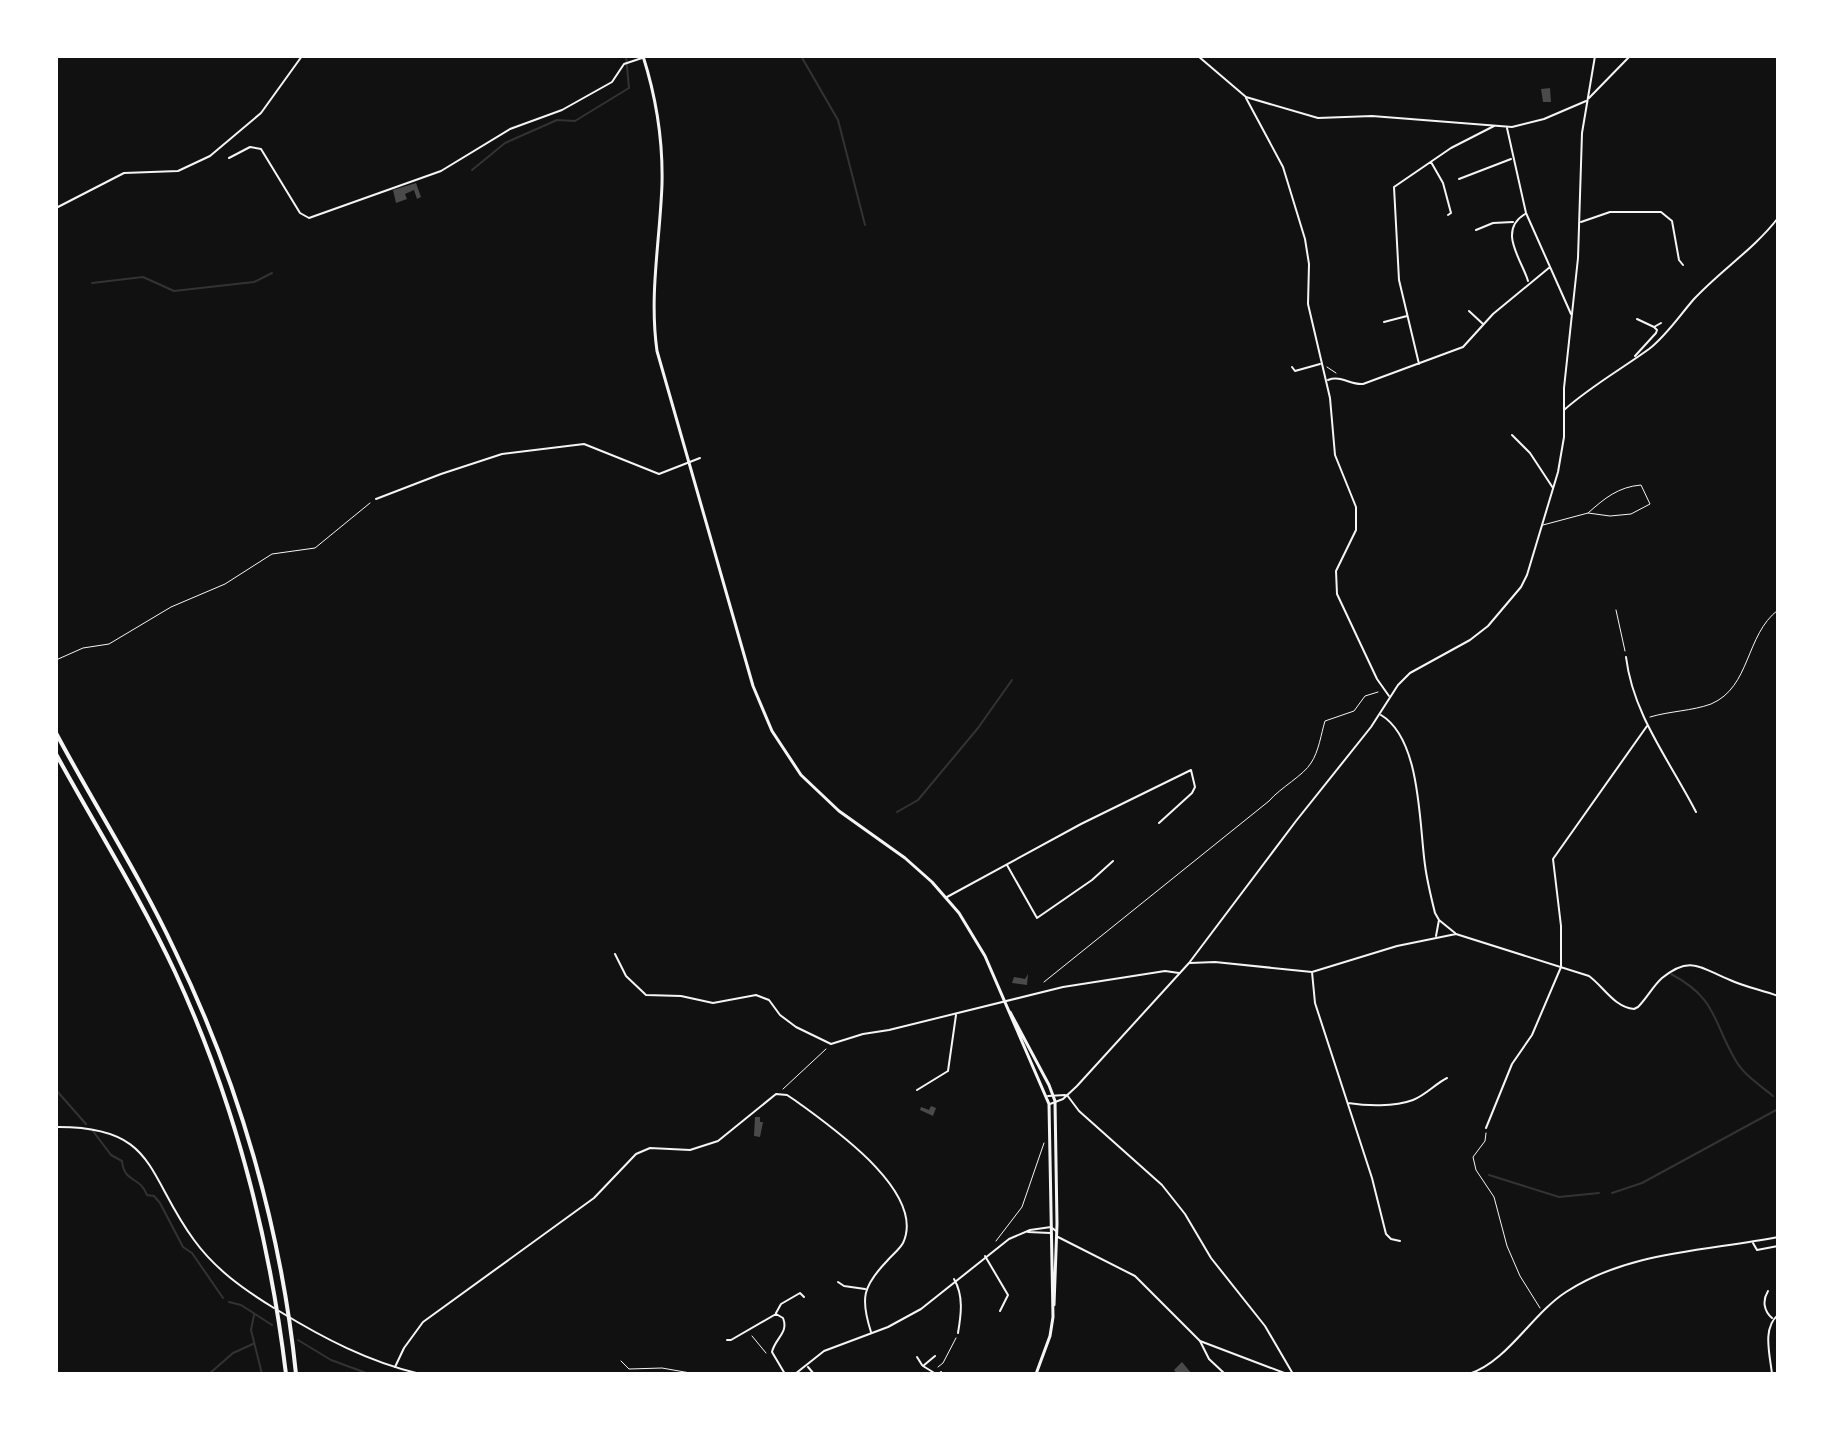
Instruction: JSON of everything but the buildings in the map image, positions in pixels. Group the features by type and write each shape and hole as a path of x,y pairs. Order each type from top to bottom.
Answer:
{"highway":[{"path":"56,733 156,911 210,1029 256,1166 287,1303 296,1374"},
{"path":"56,754 147,915 196,1021 221,1085 244,1157 264,1236 277,1302 286,1374"}],"main road":[{"path":"643,57 655,106 662,159 653,285 654,326 662,375 753,686 777,740 795,766 823,798 917,867 947,897 977,942 1047,1101 1051,1140 1053,1317"},
{"path":"1008,1009 1055,1101 1057,1234 1053,1317 1050,1336 1036,1374"}],"street":[{"path":"56,208 124,173 178,171 210,156 261,113 302,56"},
{"path":"1198,56 1246,97 1283,167 1305,239 1309,264 1308,304 1326,380 1335,455 1356,507 1357,524 1336,571 1337,594 1389,696"},
{"path":"1047,1101 1067,1095 1189,963 1371,727 1389,696 1410,673 1470,640 1498,616 1527,575 1554,489 1564,437 1580,222 1582,133 1595,56"},
{"path":"1246,97 1318,118 1372,116 1507,128 1535,122 1586,101 1630,56"},
{"path":"229,158 250,147 261,149 300,213 309,218 441,171 510,129 562,110 612,82 624,64 643,57"},
{"path":"1419,364 1398,272 1394,187 1461,142 1494,126"},
{"path":"1507,128 1526,213 1572,315"},
{"path":"1459,179 1512,158"},
{"path":"1431,161 1443,183 1451,213 1448,215"},
{"path":"1580,222 1610,212 1661,212 1672,221 1679,260 1683,265"},
{"path":"1476,230 1493,223 1515,221 1526,213"},
{"path":"1564,410 1587,390 1651,347 1694,299 1767,232 1778,218"},
{"path":"1512,232 1515,221"},
{"path":"1509,222 1516,256 1524,265 1529,282"},
{"path":"1326,380 1336,377 1353,384 1363,384 1463,347 1529,282 1550,267"},
{"path":"1469,311 1484,325"},
{"path":"1384,322 1407,316"},
{"path":"1633,358 1657,330 1637,319"},
{"path":"1654,327 1661,323"},
{"path":"1295,371 1321,364"},
{"path":"1292,367 1295,378"},
{"path":"1512,435 1530,453 1554,489"},
{"path":"376,499 502,454 547,447 587,444 659,474 700,458"},
{"path":"1626,657 1632,692 1647,726 1696,812"},
{"path":"1380,713 1392,721 1399,731 1410,762 1435,913 1456,934 1589,976 1626,1009 1638,1007 1659,980 1692,963 1710,968 1728,980 1778,996"},
{"path":"1486,1128 1512,1064 1532,1035 1561,967 1561,926 1553,859 1647,726"},
{"path":"947,897 1191,770 1195,787 1192,793 1159,823"},
{"path":"1006,864 1037,918 1092,880 1113,861"},
{"path":"1436,936 1439,920"},
{"path":"1189,963 1215,962 1312,972 1436,936 1456,934"},
{"path":"615,954 626,976 646,995 681,996 713,1003 756,995 769,1000 780,1015 796,1027 831,1044 1063,987 1165,971 1180,973"},
{"path":"1312,972 1315,1003 1372,1178 1386,1234 1400,1241"},
{"path":"917,1090 948,1071 956,1014"},
{"path":"1347,1103 1365,1106 1402,1102 1414,1099 1447,1078"},
{"path":"395,1367 423,1322 594,1198 636,1154 650,1148 690,1150 718,1141 776,1094 790,1097 827,1125 886,1179 906,1211 904,1238 898,1249 867,1282 865,1307 871,1333"},
{"path":"1047,1101 1053,1095 1067,1095"},
{"path":"1067,1095 1079,1111 1162,1185 1185,1214 1211,1258 1265,1326 1293,1374"},
{"path":"56,1127 101,1130 126,1142 147,1158 192,1238 230,1279 258,1299 325,1338 420,1374"},
{"path":"795,1374 824,1351 921,1309 996,1247 1025,1232 1051,1227 1057,1234"},
{"path":"1025,1232 1057,1234 1135,1276 1200,1341 1209,1359 1225,1374"},
{"path":"1469,1374 1490,1365 1541,1311 1567,1291 1625,1263 1778,1237"},
{"path":"1753,1242 1757,1250 1778,1246"},
{"path":"985,1256 1008,1295 1000,1311"},
{"path":"954,1279 961,1301 958,1333"},
{"path":"838,1282 844,1286 866,1289"},
{"path":"1768,1291 1764,1298 1765,1310 1773,1319"},
{"path":"727,1340 776,1314 781,1304 800,1293 804,1297"},
{"path":"776,1314 783,1318 786,1325 772,1352 785,1374"},
{"path":"1772,1374 1769,1330 1778,1315"},
{"path":"1200,1341 1287,1374"},
{"path":"923,1366 935,1356"},
{"path":"917,1357 923,1366 938,1373"},
{"path":"807,1366 814,1374"}],"lane":[{"path":"1543,525 1588,513 1610,516 1631,514 1650,504 1641,485 1627,486 1611,493 1588,513"}],"path":[{"path":"1325,365 1337,374"},
{"path":"56,660 83,648 109,644 171,607 225,584 272,554 315,548 376,499"},
{"path":"1616,610 1626,657"},
{"path":"1644,719 1713,703 1731,691 1765,620 1778,610"},
{"path":"1044,982 1309,767 1316,755 1325,721 1354,711 1365,696 1384,690"},
{"path":"776,1094 831,1044"},
{"path":"1486,1128 1485,1141 1473,1157 1476,1170 1494,1197 1507,1246 1541,1311"},
{"path":"996,1247 996,1239 1022,1207 1045,1140"},
{"path":"748,1329 762,1351 767,1354 772,1352"},
{"path":"938,1373 958,1333"},
{"path":"621,1361 629,1369 662,1368 696,1374"}],"waterway":[{"path":"472,170 505,143 557,120 575,121 629,88 626,56"},
{"path":"801,56 838,120 865,225"},
{"path":"92,283 143,277 174,291 254,282 272,273"},
{"path":"897,812 918,800 978,728 1012,680"},
{"path":"1671,974 1706,1002 1739,1066 1773,1096"},
{"path":"56,1090 86,1124"},
{"path":"1612,1193 1642,1183 1778,1109"},
{"path":"93,1131 111,1155 122,1161 126,1173 147,1195 154,1196 160,1203 183,1247 192,1253 223,1298"},
{"path":"1489,1175 1559,1197 1599,1193"},
{"path":"229,1302 241,1305 272,1325"},
{"path":"254,1315 251,1330 262,1374"},
{"path":"298,1340 331,1360 369,1374"},
{"path":"209,1374 233,1353 253,1344"}]}
